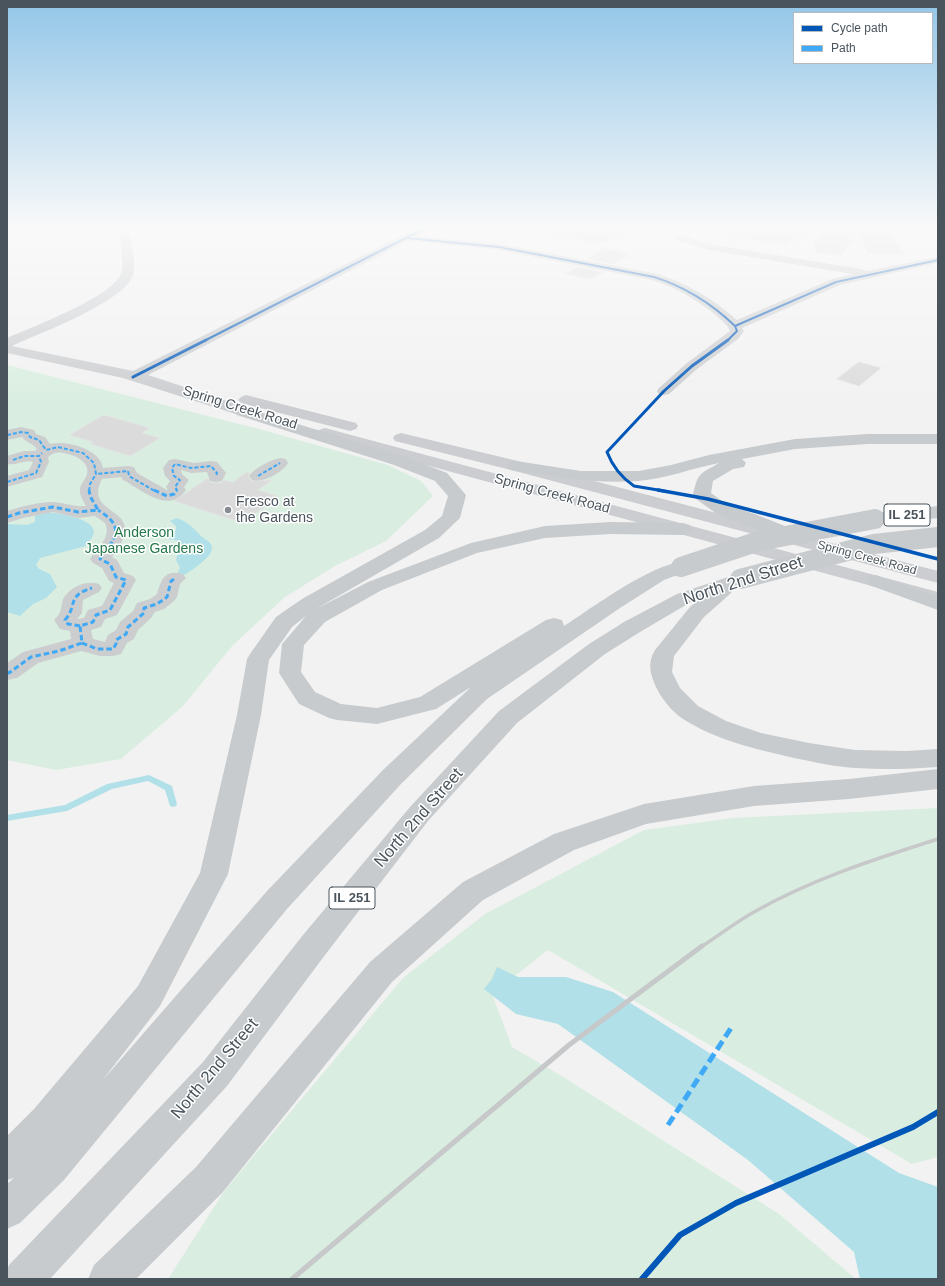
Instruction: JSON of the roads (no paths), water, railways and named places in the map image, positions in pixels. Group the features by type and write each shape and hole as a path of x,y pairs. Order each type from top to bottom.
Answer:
{"main road":[{"path":"7,343 98,302 118,288 120,285"},
{"path":"133,377 314,285"},
{"name":"Spring Creek Road","path":"7,349 50,357 168,386 258,402 516,466 938,577"},
{"name":"Spring Creek Road","path":"168,386 242,412 938,598"},
{"path":"7,1162 47,1122 148,996 214,874 244,737 258,660 284,622 309,604 432,534 451,518 457,495 441,477 400,460 242,412"},
{"path":"516,466 581,476 639,476 673,470 709,460 795,444 868,439 938,439"},
{"path":"807,542 748,518 722,510 702,495 705,479 728,465 803,450 898,444 930,450 938,454"},
{"path":"902,516 938,504"},
{"name":"North 2nd Street","path":"7,1210 50,1167 277,900 392,777 479,693 613,603 669,572 759,541 875,519 938,512"},
{"path":"669,572 609,591 428,702 377,716 337,712 307,698 290,673 293,644 317,617 375,586 471,549 545,532 610,528 683,529"},
{"name":"North 2nd Street","path":"23,1279 215,1074 314,945 419,814 508,717 597,649 632,627 684,598 736,580 820,556 874,544 938,537"},
{"path":"736,580 697,612 663,655 661,672 670,692 690,712 717,727 758,742 808,752 855,759 907,760 938,758"},
{"path":"876,581 938,604"},
{"path":"108,1279 209,1180 381,972 473,892 564,842 644,814 754,796 849,789 938,779"}],"street":[{"path":"664,391 692,366 733,336 737,331 735,326 710,304 690,290 679,285"},
{"path":"735,326 829,285"},
{"path":"7,435 22,432 28,433 30,437 39,440 43,453 36,473 7,482"},
{"path":"7,672 9,673 31,657 59,651 81,634 93,622 96,615 110,610 126,580 116,577 110,564 100,559 113,542 117,529 114,521 98,510 90,496 89,489 91,481 96,474 94,463 83,453 58,447 43,453 24,456 13,460"},
{"path":"258,476 280,463"},
{"path":"96,474 128,471 129,476 159,495 169,496 175,493 177,490 176,487 180,480 174,476 172,468 175,464 191,468 211,466 217,473 216,477"},
{"path":"7,517 19,513 53,507 78,512 98,510"},
{"path":"92,588 79,592 71,602 71,613 65,620 81,634 91,648 101,650 113,649 116,644 116,640 126,634 128,627 144,613 144,608 156,604 167,597 171,581 176,578"}],"water":[{"path":"45,512 74,517 88,523 94,532 86,546 40,558 36,565 39,569 50,574 57,587 46,598 33,604 20,616 7,612 7,524 27,525 35,522 35,516"},
{"path":"176,518 189,525 209,542 212,547 212,551 206,559 184,575 179,574 178,572 180,568 176,560 180,544 176,540 168,539 176,530 176,526 170,521"},
{"path":"497,967 518,977 566,977 613,992 899,1173 938,1187 938,1279 860,1279 854,1252 748,1160 558,1024 516,1014 484,989 492,979"}],"waterway":[{"path":"7,818 67,808 110,786 149,778 169,788 173,804"}],"railway":[{"path":"701,947 747,916 798,889 867,862 938,839"},
{"path":"292,1279 569,1045 702,946"}],"place":[{"name":"Fresco at the Gardens","path":"228,510"}],"park label":[{"name":"Anderson Japanese Gardens","path":"144,542"}]}
